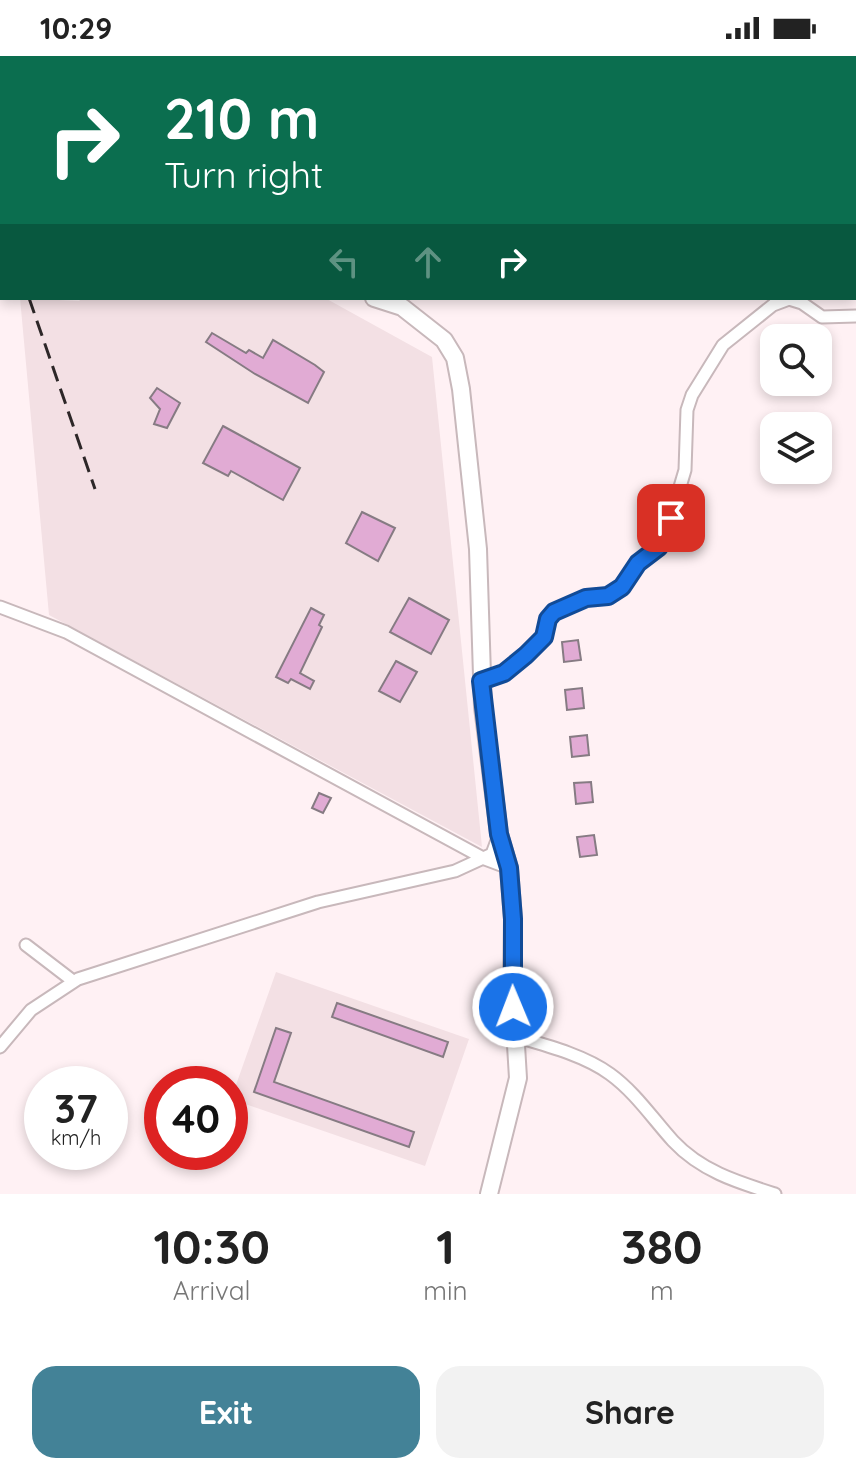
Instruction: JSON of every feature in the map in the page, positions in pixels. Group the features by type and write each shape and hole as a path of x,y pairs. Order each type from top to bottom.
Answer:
{"street":[{"path":"481,681 504,673 526,655 544,637 548,619 554,612 586,598 614,593 638,563 659,547 685,470 687,410 692,395 723,345 773,305 786,300"},
{"path":"791,300 822,317 856,316"},
{"path":"403,303 444,340 455,358 458,373 478,549 481,681 499,834 509,868 518,1078 489,1194"},
{"path":"0,607 45,622 130,665 485,859 509,868"},
{"path":"0,1047 31,1010 73,981 318,902 455,871 492,854 499,834"},
{"path":"26,945 73,981"},
{"path":"514,1036 582,1059 607,1072 675,1143 697,1161 736,1182 775,1194"}],"shaded area":[{"path":"20,300 329,300 432,357 482,847 49,615"},
{"path":"276,972 469,1039 425,1166 248,1105 248,1066 243,1066"}],"building":[{"path":"212,333 246,353 249,350 263,358 273,340 315,365 324,372 308,403 206,342"},
{"path":"157,388 180,403 167,428 154,424 160,409 150,398"},
{"path":"223,426 300,468 283,500 231,471 228,476 203,463"},
{"path":"362,512 395,528 378,561 346,543"},
{"path":"409,598 449,620 431,654 390,632"},
{"path":"311,608 324,615 319,625 322,627 300,673 314,681 310,689 291,679 288,683 276,677"},
{"path":"578,640 581,660 564,662 562,642"},
{"path":"396,661 417,672 400,702 379,691"},
{"path":"582,688 584,708 567,710 565,690"},
{"path":"587,735 589,755 572,757 570,737"},
{"path":"591,782 593,802 576,804 574,783"},
{"path":"319,793 331,798 323,813 312,808"},
{"path":"594,835 597,855 580,857 577,837"},
{"path":"337,1003 448,1042 443,1057 332,1017"},
{"path":"276,1028 291,1033 274,1082 414,1132 409,1147 254,1092"}],"railway":[{"path":"30,300 95,489"}],"route":[{"path":"513,1007 513,919 509,868 499,834 481,681 504,673 526,655 544,637 548,619 554,612 586,598 608,596 622,587 638,563 659,547 671,518"}]}
